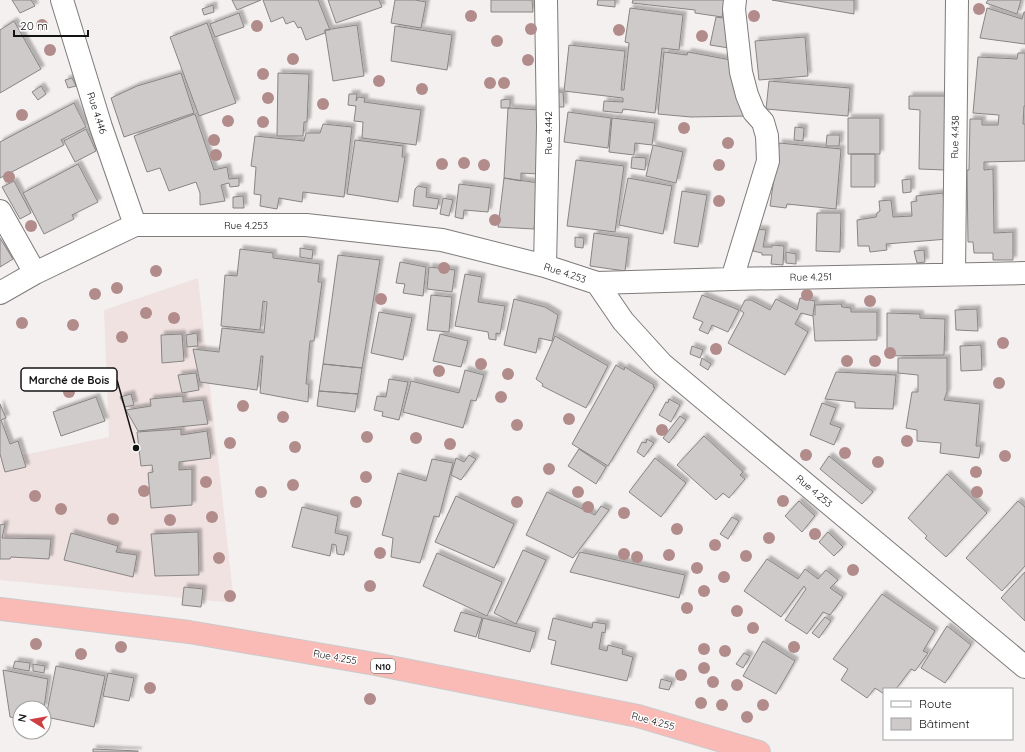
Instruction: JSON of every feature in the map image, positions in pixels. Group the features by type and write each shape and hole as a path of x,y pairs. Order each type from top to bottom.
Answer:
{"highway":[{"name":"Rue 4.255","path":"0,610 188,632 375,664 638,716 759,752"}],"street":[{"name":"Rue 4.446","path":"62,0 101,127 135,225"},
{"name":"Rue 4.442","path":"545,266 548,127 546,0"},
{"path":"732,278 768,161 767,136 763,122 754,112 747,95 741,72 734,9 735,0"},
{"name":"Rue 4.438","path":"954,274 957,0"},
{"path":"0,211 35,273"},
{"name":"Rue 4.253","path":"0,293 35,273 135,225 306,225 442,240 545,266 597,283 623,321 662,364 1025,667"},
{"name":"Rue 4.251","path":"597,283 732,278 1025,273"}],"shaded area":[{"path":"198,278 234,603 0,580 0,460 109,437 104,310"}],"building":[{"path":"12,0 31,0 35,6 20,13"},
{"path":"232,0 261,0 237,10"},
{"path":"263,0 318,0 330,30 325,30 325,33 306,40 301,27 298,28 294,21 286,24 283,17 271,22"},
{"path":"328,0 379,0 382,7 336,23"},
{"path":"395,0 415,0 426,2 421,28 391,23"},
{"path":"491,0 532,0 533,12 491,12"},
{"path":"598,0 615,0 615,7 597,5"},
{"path":"633,0 725,0 722,17 695,13 695,10 632,3"},
{"path":"772,0 854,0 854,14"},
{"path":"988,0 1021,0 1017,14 986,3"},
{"path":"213,5 214,12 204,15 202,9"},
{"path":"630,8 683,15 679,50 662,48 655,113 623,109 622,113 603,111 604,101 623,102 623,98 564,91 569,45 625,51 621,90 624,90 629,43 625,42"},
{"path":"987,8 1022,19 1025,12 1025,44 980,38"},
{"path":"239,13 244,27 215,37 210,24"},
{"path":"716,17 731,19 729,48 710,45"},
{"path":"14,21 41,69 0,93 0,30"},
{"path":"207,23 236,103 199,116 170,37"},
{"path":"357,25 364,76 333,81 325,30"},
{"path":"395,26 452,35 447,70 391,61"},
{"path":"805,37 808,76 759,80 755,41"},
{"path":"664,52 687,55 688,52 731,60 747,116 691,117 658,114"},
{"path":"1018,53 1025,53 1025,106 1023,124 1025,124 1025,161 984,162 984,170 993,169 994,233 1013,232 1013,260 993,260 993,253 974,253 973,242 968,242 967,170 969,170 970,119 982,119 982,125 998,125 999,115 973,113 978,57 1017,59"},
{"path":"181,73 194,113 124,137 111,98 137,86"},
{"path":"278,73 309,74 307,122 304,122 303,136 277,136"},
{"path":"72,78 76,86 68,88 65,80"},
{"path":"769,81 850,88 848,116 766,109"},
{"path":"41,86 46,94 38,100 32,92"},
{"path":"554,92 563,92 564,107 554,107"},
{"path":"349,94 357,94 356,101 358,97 365,98 364,102 421,110 416,145 362,138 363,122 354,121 356,106 348,105"},
{"path":"909,96 947,96 945,170 919,169 920,110 909,109"},
{"path":"510,99 510,108 501,108 501,100"},
{"path":"74,103 86,127 61,140 64,145 0,178 0,142"},
{"path":"508,108 539,110 538,174 521,173 521,181 504,178"},
{"path":"568,112 611,118 608,148 564,142"},
{"path":"195,114 214,170 227,167 229,179 239,178 239,186 230,187 229,183 221,185 225,201 200,205 200,193 196,182 169,191 160,168 147,172 134,136"},
{"path":"612,118 655,123 652,145 635,143 634,155 609,152"},
{"path":"848,118 880,118 880,154 848,154"},
{"path":"323,124 352,127 344,197 303,192 302,202 279,198 277,209 260,206 261,195 254,194 256,167 251,166 255,136 304,141 306,133 320,133"},
{"path":"795,127 804,128 803,141 794,140"},
{"path":"86,129 96,151 75,162 64,141"},
{"path":"827,135 840,135 839,146 826,146"},
{"path":"355,140 403,146 402,157 405,157 398,202 347,194"},
{"path":"779,143 841,149 836,209 787,204 786,208 770,206"},
{"path":"653,145 683,152 676,183 646,176"},
{"path":"851,154 875,154 875,187 851,187"},
{"path":"632,157 646,158 645,170 631,168"},
{"path":"576,160 624,166 615,232 567,226"},
{"path":"78,164 98,202 72,215 74,219 44,234 23,193"},
{"path":"504,178 539,183 534,229 498,227"},
{"path":"628,178 672,186 663,234 619,225"},
{"path":"911,179 911,192 903,193 902,180"},
{"path":"14,181 31,213 20,219 2,187"},
{"path":"459,184 491,188 488,212 464,210 463,219 455,217"},
{"path":"418,186 427,188 426,197 439,199 437,209 413,206 415,189"},
{"path":"682,191 707,195 698,247 674,243"},
{"path":"943,193 948,239 886,244 887,250 870,252 869,246 858,246 857,220 876,217 877,213 880,211 879,201 891,200 893,217 912,216 911,202 917,201 916,196"},
{"path":"243,196 244,208 233,208 233,197"},
{"path":"443,198 453,200 449,216 440,214"},
{"path":"817,213 841,213 840,252 816,251"},
{"path":"757,229 766,230 763,247 772,247 772,245 784,246 783,265 771,264 772,255 762,255 762,253 753,251"},
{"path":"594,233 629,238 625,271 590,266"},
{"path":"575,237 584,238 583,248 575,247"},
{"path":"0,238 13,259 0,267"},
{"path":"300,248 313,250 312,259 300,257"},
{"path":"240,249 273,253 273,258 320,264 318,282 322,282 314,341 310,341 306,384 309,384 308,402 260,393 263,356 261,356 257,390 200,382 193,349 219,352 222,328 264,333 267,302 263,301 260,330 221,326 225,275 237,276"},
{"path":"924,250 925,262 917,263 914,251"},
{"path":"786,252 796,254 796,264 786,263"},
{"path":"338,255 380,260 362,368 323,364"},
{"path":"400,262 426,267 423,296 403,293 405,284 396,283"},
{"path":"429,267 455,270 452,292 427,289"},
{"path":"465,274 482,277 478,302 505,306 500,334 496,333 496,340 489,339 488,332 455,326"},
{"path":"431,295 452,297 449,332 427,330"},
{"path":"702,295 739,310 728,332 712,325 708,334 699,330 703,322 693,318"},
{"path":"800,298 815,301 813,315 815,315 815,305 841,304 842,307 851,308 851,312 877,312 877,340 815,341 813,316 801,313 795,324 808,332 785,375 728,343 744,313 740,310 745,300 751,300 770,310 776,299 797,310"},
{"path":"514,299 545,307 558,315 552,341 539,338 536,353 504,345"},
{"path":"977,309 978,331 956,330 955,310"},
{"path":"379,312 412,318 403,360 371,353"},
{"path":"887,313 920,314 920,318 945,319 944,355 887,356"},
{"path":"197,333 198,346 187,347 186,335"},
{"path":"182,334 184,361 162,363 161,335"},
{"path":"440,334 468,341 461,367 433,361"},
{"path":"555,336 608,366 586,408 542,386 543,384 536,379"},
{"path":"981,345 982,370 961,371 960,346"},
{"path":"692,346 703,350 700,358 690,354"},
{"path":"702,358 711,364 708,370 700,365"},
{"path":"898,358 947,358 947,392 944,400 980,404 976,446 981,446 979,458 940,453 941,443 917,441 917,430 906,428 912,392 918,392 918,375 898,373"},
{"path":"323,364 362,368 358,394 319,391"},
{"path":"616,365 624,370 625,367 654,385 653,387 655,388 608,466 572,444"},
{"path":"465,370 484,375 476,401 471,400 463,428 403,412 411,381 459,393"},
{"path":"836,372 896,375 893,409 855,408 855,402 825,399"},
{"path":"196,373 199,390 182,393 178,375"},
{"path":"389,379 408,382 399,420 382,416 383,412 374,410 377,396 386,397"},
{"path":"319,391 358,394 355,412 317,406"},
{"path":"131,394 134,405 125,407 120,397"},
{"path":"183,396 183,402 203,400 208,424 138,431 126,410 151,406 150,399"},
{"path":"96,397 105,421 61,436 53,412"},
{"path":"669,399 680,405 671,422 659,415 666,402 668,403"},
{"path":"822,403 836,408 830,424 841,428 834,445 810,435"},
{"path":"0,404 6,418 1,420 10,444 18,441 26,467 5,472 0,454"},
{"path":"680,416 686,420 669,443 663,438"},
{"path":"181,429 181,435 207,431 211,458 179,462 179,470 192,469 192,505 151,508 148,473 153,472 152,465 141,466 137,432"},
{"path":"704,436 743,472 740,475 745,479 729,498 723,493 716,500 677,465"},
{"path":"647,439 654,443 644,457 637,452 642,442 646,443"},
{"path":"579,449 606,467 596,484 568,466"},
{"path":"469,455 476,459 461,480 451,475 456,458 464,462"},
{"path":"829,456 873,492 862,504 820,469"},
{"path":"655,458 686,483 661,517 629,492"},
{"path":"432,459 453,463 439,517 434,516 420,563 391,557 393,538 382,535 398,473 426,481"},
{"path":"947,474 987,513 946,557 925,538 927,536 908,518"},
{"path":"547,492 595,515 601,506 609,510 573,558 526,535"},
{"path":"456,496 514,524 494,568 435,542"},
{"path":"799,501 815,516 802,532 785,516"},
{"path":"1018,501 1025,507 1025,566 1002,591 966,558"},
{"path":"302,507 338,516 335,533 348,536 344,555 337,554 336,545 332,544 330,556 292,547"},
{"path":"732,517 739,521 728,539 720,534"},
{"path":"5,524 2,538 51,539 49,559 11,557 10,559 0,559 0,525"},
{"path":"198,532 199,575 155,576 151,534"},
{"path":"828,532 843,547 834,556 819,542"},
{"path":"71,533 118,546 116,552 137,555 133,577 64,560"},
{"path":"523,550 546,560 516,624 494,613"},
{"path":"580,552 685,575 679,598 570,572"},
{"path":"437,553 502,582 487,616 423,586"},
{"path":"767,559 798,579 805,569 818,579 826,570 838,580 830,588 843,597 830,615 823,612 807,634 785,620 806,589 804,586 781,617 744,591"},
{"path":"1025,572 1025,621 1001,598"},
{"path":"184,587 203,589 201,607 182,605"},
{"path":"882,594 935,631 923,651 928,653 915,671 911,669 897,688 883,688 883,693 875,688 867,698 841,680 848,669 833,659"},
{"path":"461,612 482,618 476,637 454,631"},
{"path":"825,617 831,621 819,638 812,633"},
{"path":"483,618 536,632 530,652 478,638"},
{"path":"553,618 592,628 593,622 606,624 605,633 602,632 599,649 607,651 608,645 623,649 622,654 633,657 627,681 551,664 556,641 548,639"},
{"path":"947,626 971,645 945,683 921,668"},
{"path":"763,641 795,661 776,694 743,676"},
{"path":"744,653 750,656 743,668 736,664"},
{"path":"15,661 30,663 29,671 13,668"},
{"path":"33,664 45,666 44,673 33,671"},
{"path":"56,666 105,676 94,727 52,718 52,700 49,700"},
{"path":"3,670 48,679 45,700 12,700 12,717 10,717"},
{"path":"108,673 134,678 129,701 103,696"},
{"path":"661,679 672,682 669,690 659,688"},
{"path":"93,749 138,751 138,752 93,752"}],"place":[{"name":"Marché de Bois","path":"136,448"}]}
